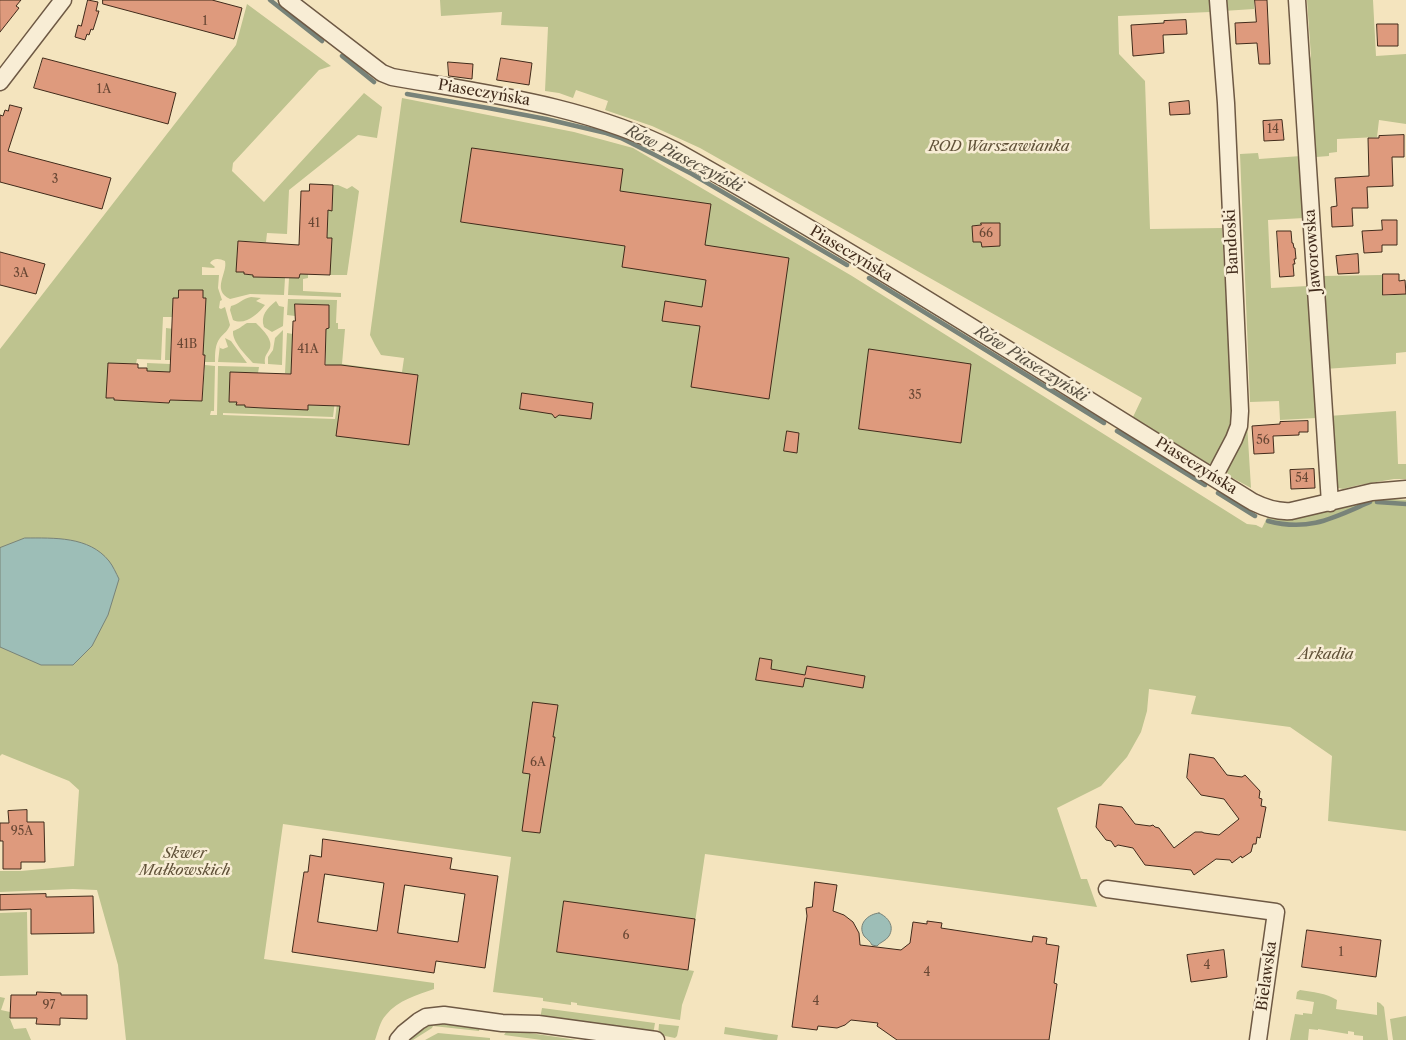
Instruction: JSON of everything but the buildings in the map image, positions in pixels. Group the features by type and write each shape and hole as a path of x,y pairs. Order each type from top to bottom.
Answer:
{"street":[{"path":"0,82 63,0"},
{"name":"Piaseczyńska","path":"287,0 382,73 392,77 518,99 572,111 625,128 676,151 855,256 1253,502 1272,509 1291,512 1372,492 1406,489"},
{"name":"Bandoski","path":"1214,478 1234,439 1239,426 1240,411 1226,103 1218,0"},
{"name":"Jaworowska","path":"1297,0 1330,502"},
{"name":"Bielawska","path":"1107,889 1276,912 1258,1040"},
{"path":"398,1040 412,1026 426,1017 444,1015 502,1023 538,1024 656,1040"}],"green space":[{"name":"ROD Warszawianka","path":"440,0 1210,0 1210,12 1118,16 1119,54 1145,81 1150,229 1222,228 1233,418 1230,434 1215,461 1209,464 1133,417 1142,398 700,148 652,126 605,110 608,101 576,90 573,98 545,91 548,27 501,25 502,12 441,16"},
{"path":"1223,0 1254,0 1254,9 1223,11"},
{"path":"1307,0 1373,0 1376,56 1406,54 1406,124 1379,120 1377,137 1337,139 1337,152 1329,153 1329,156 1316,157 1309,62 1311,56"},
{"path":"247,4 331,66 319,70 233,163 232,171 264,202 364,93 382,107 377,138 358,135 289,190 287,234 267,233 266,242 238,241 237,272 244,272 245,274 253,275 253,277 285,278 284,295 250,294 230,299 224,295 221,286 225,261 214,259 210,263 214,268 202,267 202,275 219,275 218,288 222,300 220,301 219,308 225,307 230,325 217,343 215,362 205,362 205,355 203,355 205,298 203,298 203,291 179,290 178,298 173,298 172,317 163,317 161,360 137,359 136,364 108,363 107,398 169,403 170,400 202,401 205,365 215,366 214,411 211,411 210,415 217,415 218,366 259,367 258,373 230,372 229,402 237,402 236,404 245,405 245,407 308,410 308,405 323,406 326,365 326,335 324,329 328,329 328,305 296,304 295,316 287,315 288,299 337,300 336,323 338,323 338,329 345,329 342,364 402,372 404,358 381,355 370,335 402,98 574,132 633,148 852,276 1247,524 1262,528 1269,514 1378,498 1406,500 1406,831 1328,821 1332,756 1290,727 1191,714 1196,696 1149,689 1147,711 1141,732 1127,757 1101,786 1057,808 1081,879 1087,879 1097,907 705,854 688,970 694,971 682,1005 680,1020 577,1005 577,1003 571,1002 571,1005 543,1001 543,998 493,992 511,857 283,824 264,959 434,983 434,989 396,1005 382,1020 375,1040 126,1040 118,965 97,890 0,892 0,871 74,866 79,790 69,781 2,754 0,756 0,349 236,45","holes":["342,366 335,419 223,415 223,413 333,417 339,368"]},
{"path":"1258,153 1259,159 1301,156 1304,218 1268,220 1271,288 1308,286 1316,418 1280,420 1279,401 1250,402 1240,154"},
{"path":"333,185 347,189 352,186 359,191 347,275 330,275 327,238 328,210 332,210"},
{"path":"300,274 308,274 308,278 303,279 303,291 341,293 341,297 288,295 289,278 299,278"},
{"path":"1382,275 1383,296 1406,294 1406,352 1396,353 1396,364 1325,369 1323,276"},
{"path":"251,297 261,298 256,301 265,305 259,312 247,320 233,320 230,310 231,306"},
{"path":"276,301 279,306 284,307 283,326 272,332 264,327 263,319 267,309"},
{"path":"247,323 256,323 270,341 271,345 265,357 265,364 253,363 235,340 233,331"},
{"path":"166,328 174,329 171,335 170,360 165,360"},
{"path":"283,330 282,365 268,364 268,357 273,350 275,338"},
{"path":"287,333 293,334 291,374 285,373"},
{"path":"225,338 231,341 247,363 218,362 220,345 220,348 223,349 228,347"},
{"path":"147,363 170,364 170,374 147,371"},
{"path":"1396,411 1398,464 1406,464 1406,479 1394,479 1343,489 1338,488 1334,482 1329,416"},
{"path":"1247,423 1251,488 1229,476 1227,472 1228,464"},
{"path":"27,912 28,975 0,976 0,913"},
{"path":"1300,990 1319,993 1337,1000 1336,1009 1377,1015 1377,1002 1380,1003 1384,1007 1388,1040 1363,1040 1363,1036 1354,1035 1354,1032 1348,1031 1348,1034 1309,1029 1308,1040 1290,1040 1295,1014 1312,1014 1314,1002 1296,999 1297,992"},
{"path":"0,997 5,998 1,1010 10,1012 10,1019 14,1029 26,1028 31,1040 0,1040"},
{"path":"542,1008 655,1023 653,1035 540,1019"},
{"path":"1406,1016 1406,1040 1393,1040 1390,1019"},
{"path":"438,1021 480,1026 479,1031 433,1026 413,1040 407,1040 421,1027"},
{"path":"659,1024 679,1026 677,1036 675,1038 658,1036"},
{"path":"725,1027 778,1035 777,1040 724,1034"},
{"path":"509,1030 577,1040 542,1040 504,1035"},
{"path":"438,1033 490,1038 490,1040 425,1040"}],"water":[{"path":"25,538 70,540 92,547 109,561 119,579 108,615 92,646 73,665 41,665 0,647 0,548"},
{"path":"879,913 890,922 891,932 888,938 877,946 872,945 864,936 862,927 865,920 871,915"}],"waterway":[{"name":"Rów Piaseczyński","path":"270,0 322,41"},
{"name":"Rów Piaseczyński","path":"342,56 374,82"},
{"name":"Rów Piaseczyński","path":"407,94 546,119 621,138 692,174 847,265"},
{"name":"Rów Piaseczyński","path":"869,278 1104,423"},
{"name":"Rów Piaseczyński","path":"1117,431 1205,485"},
{"name":"Rów Piaseczyński","path":"1218,493 1255,516"},
{"name":"Rów Piaseczyński","path":"1268,521 1296,525 1320,522 1370,502"},
{"name":"Rów Piaseczyński","path":"1377,502 1406,504"}],"park label":[{"name":"Arkadia","path":"1326,655"},
{"name":"Skwer Małkowskich","path":"185,862"}]}
